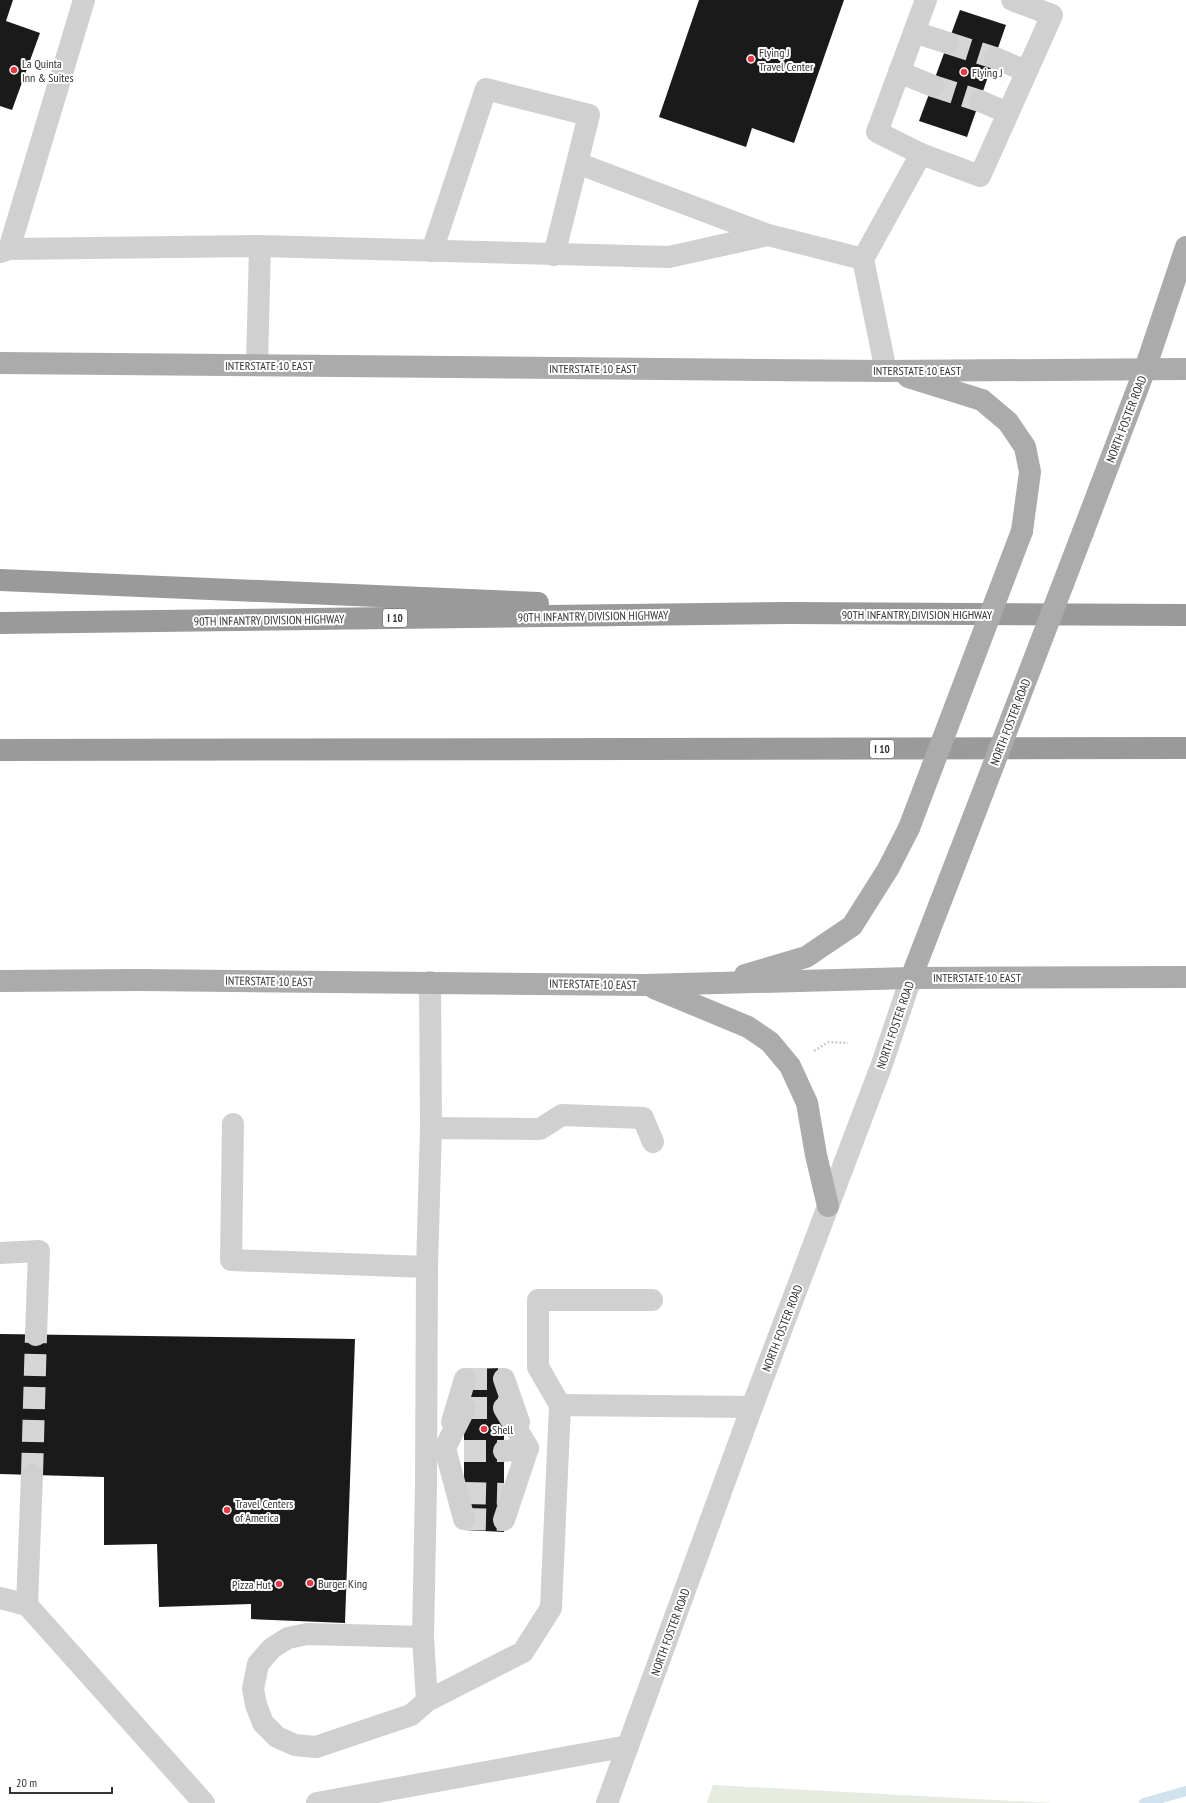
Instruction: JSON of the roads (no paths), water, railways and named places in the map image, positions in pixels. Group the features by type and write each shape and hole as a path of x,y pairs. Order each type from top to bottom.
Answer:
{"highway":[{"path":"0,580 789,613"},
{"name":"90TH INFANTRY DIVISION HIGHWAY","path":"0,624 789,613 1186,615"},
{"name":"I 10","path":"0,750 1186,748"},
{"path":"0,762 55,750"}],"main road":[{"name":"NORTH FOSTER ROAD","path":"911,978 1145,369 1186,247"},
{"name":"INTERSTATE 10 EAST","path":"0,363 886,371 1186,369"},
{"path":"715,984 806,957 852,926 888,870 909,828 1022,531 1030,472 1025,447 1008,422 982,400 886,371"},
{"name":"INTERSTATE 10 EAST","path":"0,981 139,980 645,985 911,978 1186,977"},
{"path":"645,985 748,1026 770,1042 790,1066 807,1103 816,1155 828,1206"}],"street":[{"path":"84,0 4,250 260,246 669,257 768,235"},
{"path":"926,0 877,132 921,154 980,176 1054,7 1012,0"},
{"path":"914,32 948,43"},
{"path":"995,58 1026,72"},
{"path":"898,72 933,86"},
{"path":"432,251 486,90 589,115 554,255"},
{"path":"980,101 1008,113"},
{"path":"886,371 863,259 921,154"},
{"path":"577,163 768,235 863,259"},
{"path":"257,365 260,246"},
{"name":"NORTH FOSTER ROAD","path":"607,1803 752,1407 882,1064 911,978"},
{"path":"430,982 431,1128 427,1268 445,1449 464,1519"},
{"path":"431,1128 540,1129 562,1115 643,1118 653,1142"},
{"path":"233,1124 231,1260 427,1268"},
{"path":"0,1253 39,1251 36,1335"},
{"path":"423,1637 307,1634 288,1638 272,1648 258,1664 253,1689 256,1705 264,1723 277,1737 296,1745 316,1747 411,1715 427,1701 523,1652 551,1608 560,1406 538,1368 538,1300 652,1300"},
{"path":"427,1701 423,1637 445,1449 465,1379"},
{"path":"504,1379 528,1448 504,1520"},
{"path":"560,1406 752,1407"},
{"path":"464,1408 445,1449 464,1493"},
{"path":"504,1408 528,1448"},
{"path":"504,1451 528,1448 558,1448"},
{"path":"504,1494 528,1448"},
{"path":"27,1605 32,1474"},
{"path":"0,1598 27,1605 204,1803"},
{"path":"317,1803 628,1746"}],"waterway":[{"path":"1144,1803 1186,1791"}],"tunnel":[{"path":"948,43 995,58"},
{"path":"933,86 980,101"},
{"path":"32,1475 36,1335"},
{"path":"465,1379 504,1379"},
{"path":"465,1408 504,1408"},
{"path":"464,1451 504,1451"},
{"path":"464,1493 504,1494"},
{"path":"464,1519 504,1520"}],"place":[{"name":"Flying J Travel Center","path":"751,59"},
{"name":"La Quinta Inn & Suites","path":"14,70"},
{"name":"Flying J","path":"964,72"},
{"name":"Shell","path":"484,1429"},
{"name":"Travel Centers of America","path":"227,1510"},
{"name":"Burger King","path":"310,1583"},
{"name":"Pizza Hut","path":"279,1584"}]}
